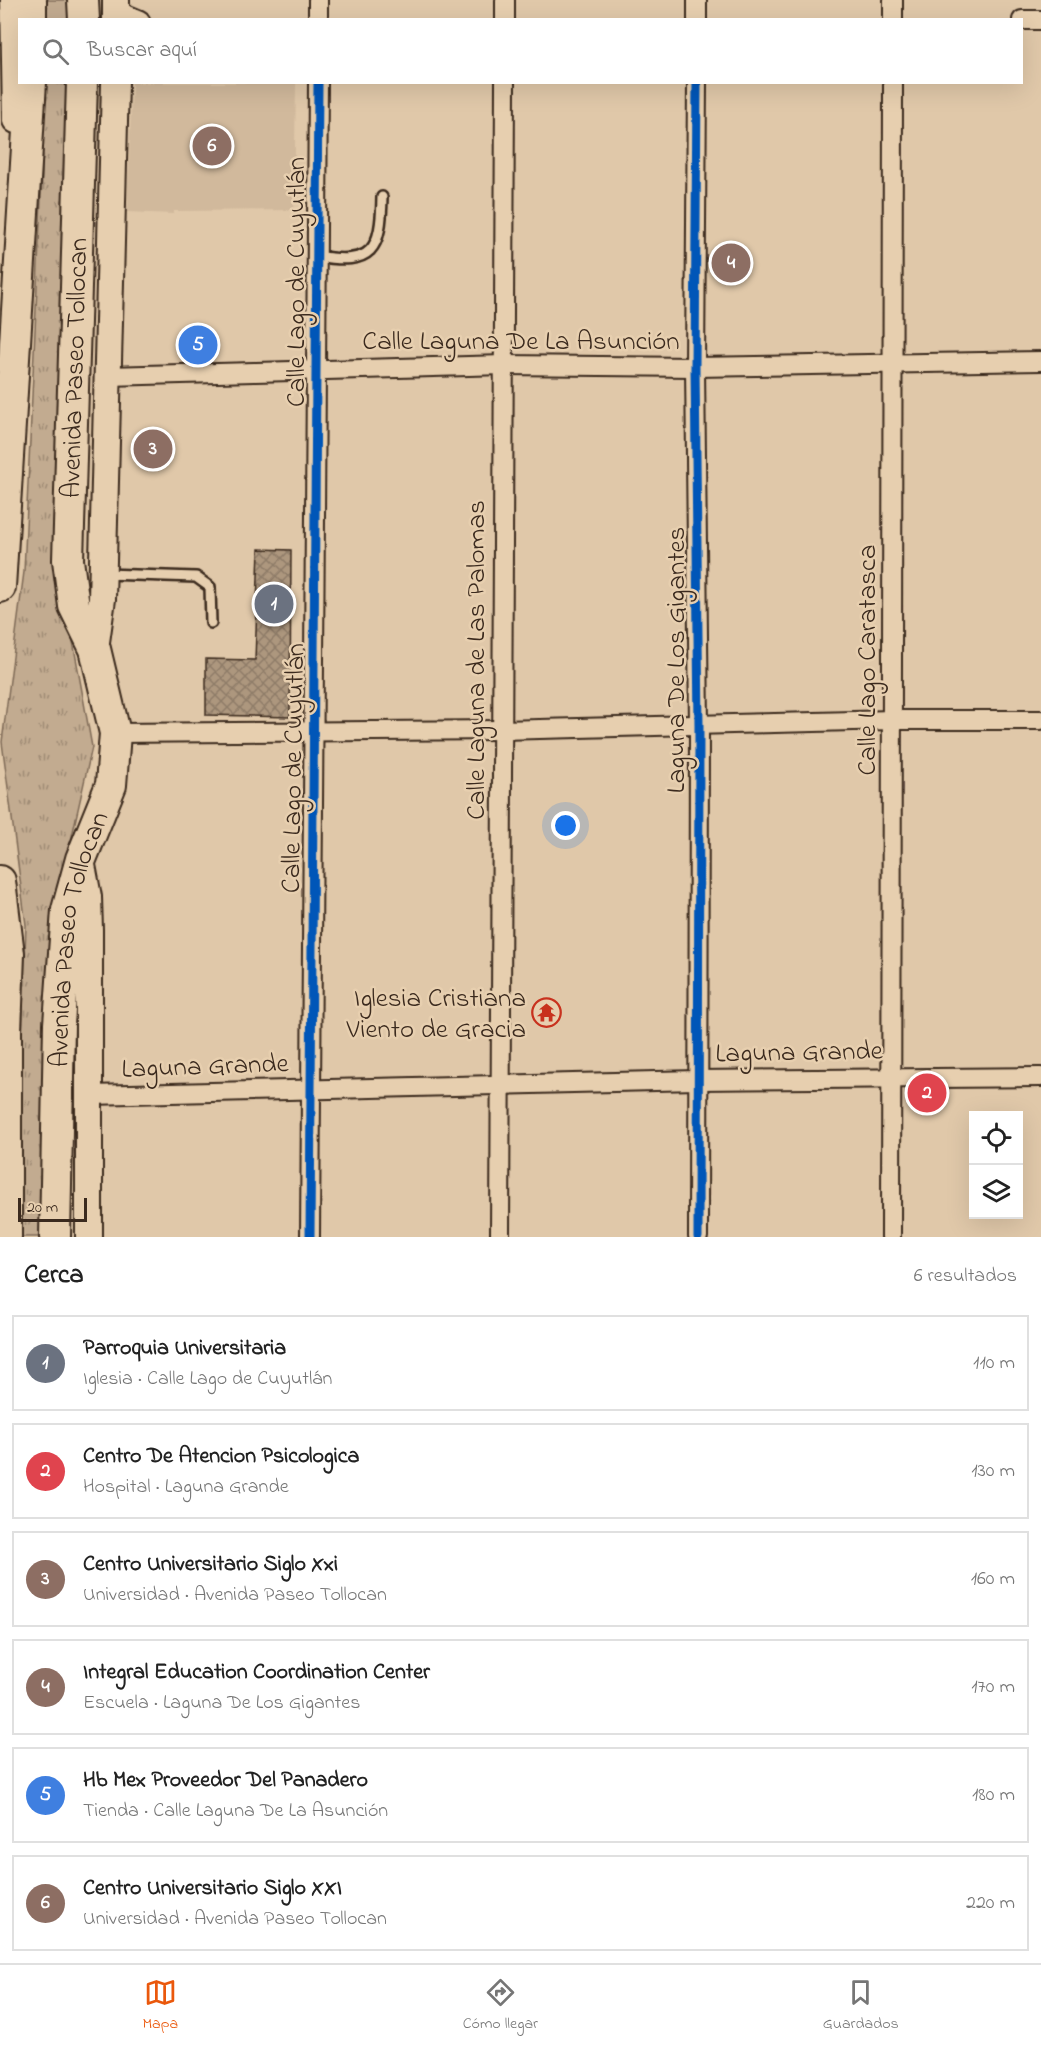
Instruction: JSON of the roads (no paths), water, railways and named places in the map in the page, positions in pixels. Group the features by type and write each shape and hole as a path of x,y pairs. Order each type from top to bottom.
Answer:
{"highway":[{"path":"31,0 31,18"},
{"path":"83,0 84,18"},
{"name":"Avenida Paseo Tollocan","path":"0,587 31,84"},
{"name":"Avenida Paseo Tollocan","path":"55,1237 63,941 67,910 81,859 111,785 115,733 95,649 74,606 68,560 82,84"},
{"name":"Avenida Paseo Tollocan","path":"0,881 9,954 6,1030 6,1237"}],"main road":[{"path":"0,378 16,111 14,0"},
{"name":"Avenida Paseo Tollocan","path":"95,649 103,574 115,84"},
{"path":"81,859 88,897 89,930 89,1237"}],"street":[{"path":"318,0 318,18"},
{"path":"505,0 505,18"},
{"path":"697,0 697,18"},
{"path":"893,0 893,18"},
{"path":"116,10 135,18"},
{"path":"1023,20 1041,20"},
{"name":"Calle Lago de Cuyutlán","path":"310,1237 318,368 318,84"},
{"name":"Calle Laguna de Las Palomas","path":"500,1237 505,84"},
{"name":"Laguna De Los Gigantes","path":"697,84 695,367 699,726 698,1237"},
{"name":"Calle Lago Caratasca","path":"891,1237 893,84"},
{"name":"Calle Laguna De La Asunción","path":"108,376 318,368 504,365 695,367 1041,361"},
{"path":"115,733 501,730 893,720 1041,720"},
{"name":"Laguna Grande","path":"90,1095 891,1076 1041,1077"}],"lane":[{"path":"317,256 356,259 368,253 378,242 382,226 382,197"},
{"path":"103,574 196,577 210,587 211,623"}],"place":[{"name":"Centro Universitario Siglo XXI","path":"212,146"},
{"name":"Integral Education Coordination Center","path":"731,263"},
{"name":"Hb Mex Proveedor Del Panadero","path":"198,345"},
{"name":"Centro Universitario Siglo Xxi","path":"153,449"},
{"name":"Parroquia Universitaria","path":"274,604"},
{"name":"Iglesia Cristiana Viento de Gracia","path":"547,1013"},
{"name":"Centro De Atencion Psicologica","path":"927,1093"}]}
